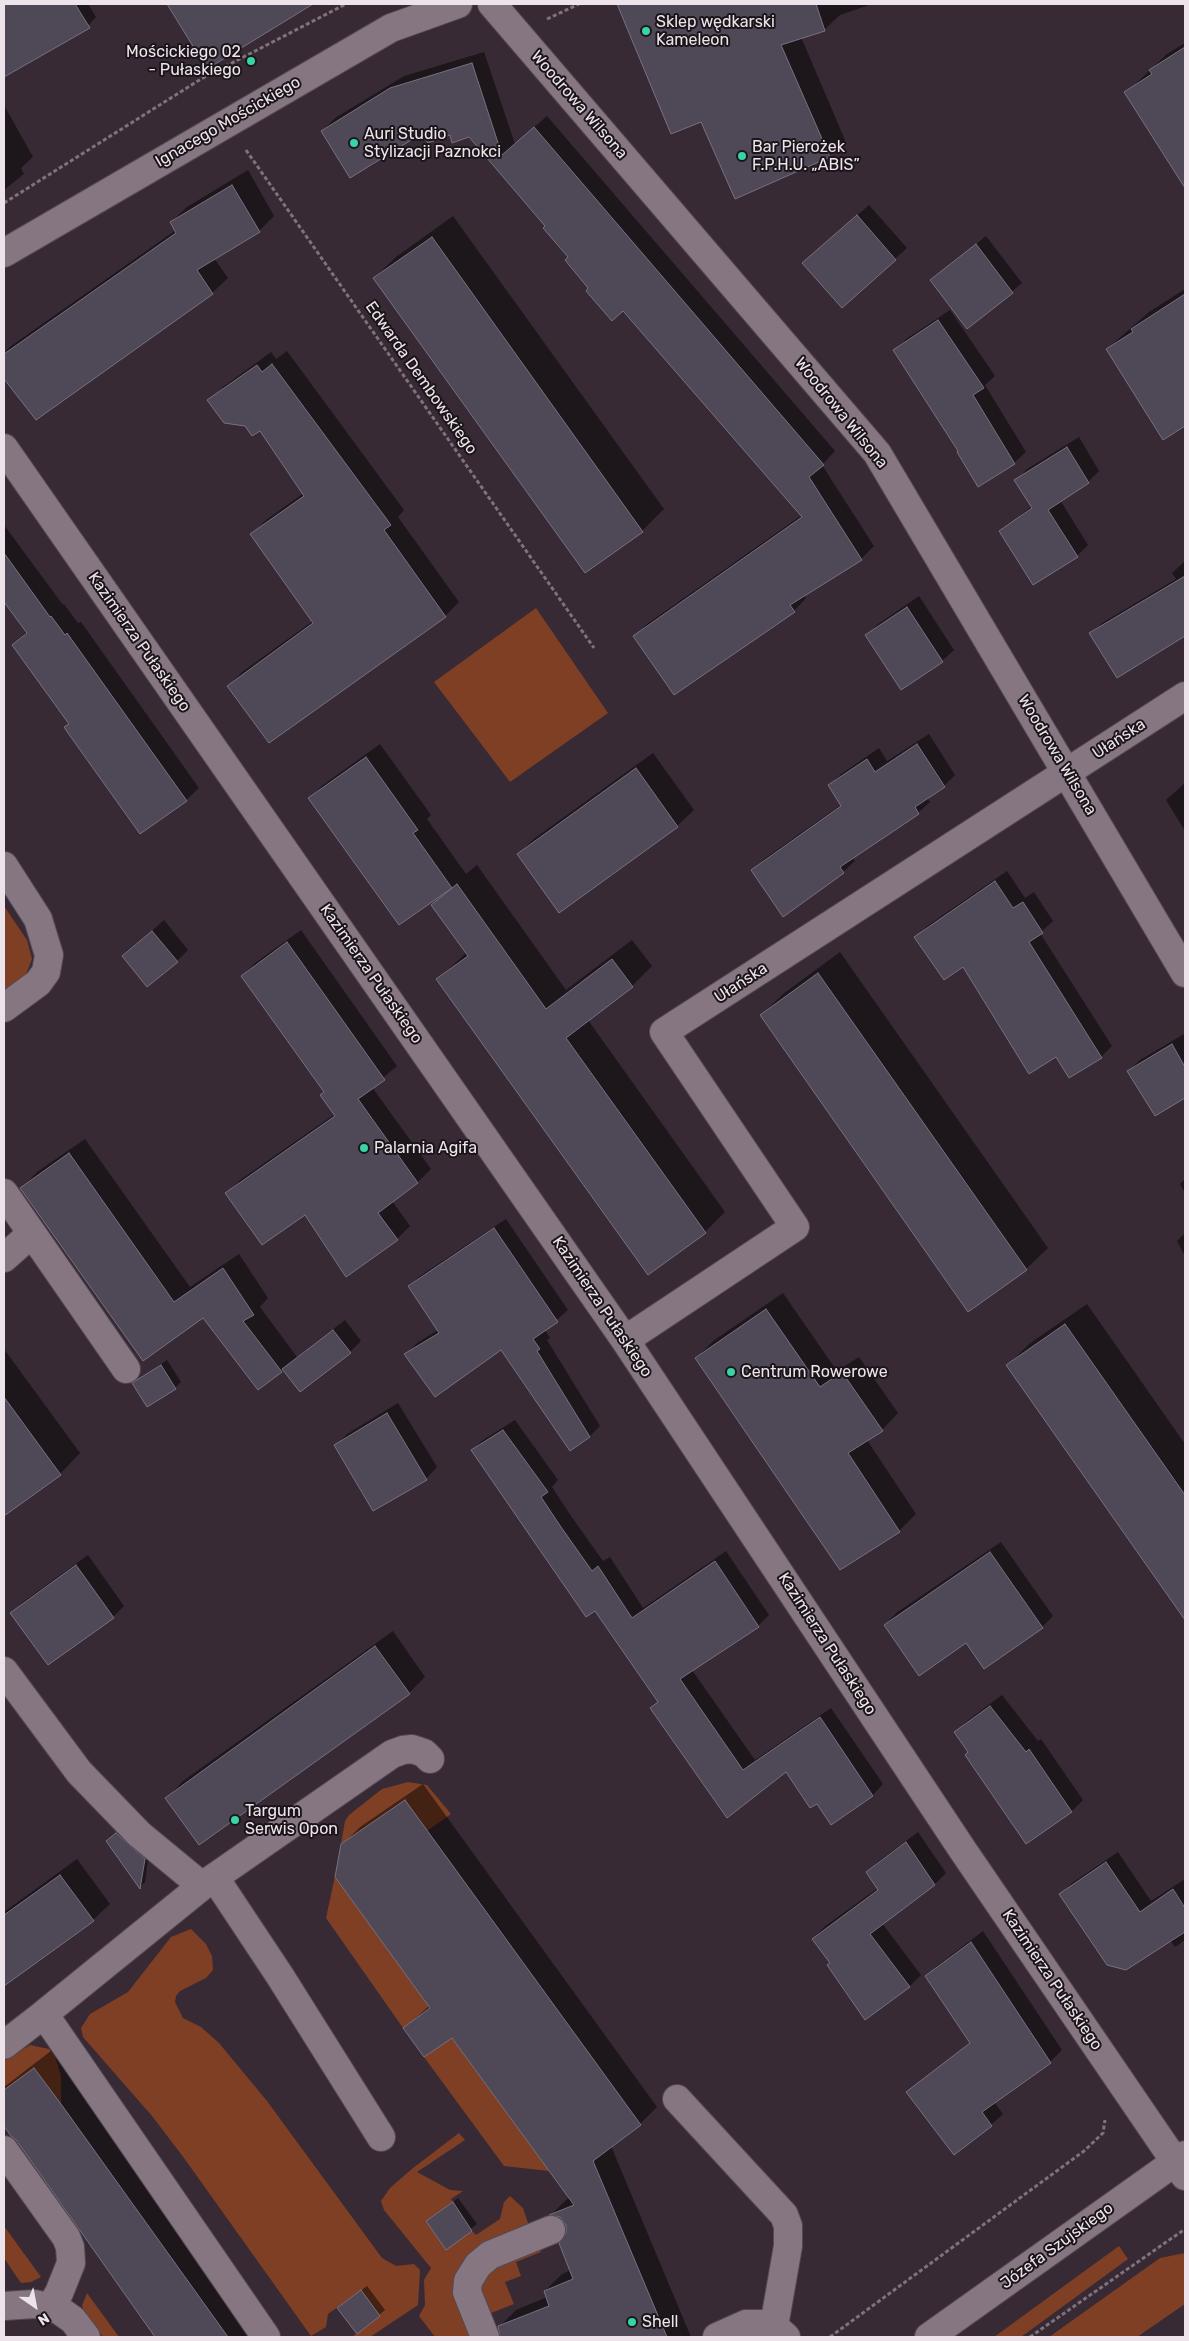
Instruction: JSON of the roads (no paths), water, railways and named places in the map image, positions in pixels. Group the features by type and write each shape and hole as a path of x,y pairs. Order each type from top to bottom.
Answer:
{"street":[{"name":"Ignacego Mościckiego","path":"4,252 391,28 458,4"},
{"name":"Woodrowa Wilsona","path":"492,4 877,453 1068,773 1185,974"},
{"name":"Kazimierza Pułaskiego","path":"4,448 625,1340 962,1849 1182,2164"},
{"name":"Ułańska","path":"625,1340 795,1226 664,1032 1185,696"},
{"path":"4,866 38,919 49,955 46,972 38,984 4,1008"},
{"path":"4,1193 126,1369"},
{"path":"4,1258 31,1234"},
{"path":"4,1671 79,1772 139,1834 208,1882 280,1976 381,2137"},
{"path":"4,2045 208,1882 392,1754 412,1749 424,1753 430,1759"},
{"path":"44,2014 266,2337"},
{"path":"677,2099 784,2214 788,2226 788,2246 780,2332 766,2324 746,2324 717,2337"},
{"path":"4,2150 66,2237 70,2247 71,2263 59,2293 50,2308"},
{"name":"Józefa Szujskiego","path":"929,2337 1182,2164"},
{"path":"485,2337 467,2292 468,2281 478,2265 490,2254 551,2230"},
{"path":"4,2306 35,2304 59,2310 73,2320 86,2337"}],"place":[{"name":"Sklep wędkarski Kameleon","path":"646,31"},
{"name":"Mościckiego 02 - Pułaskiego","path":"251,61"},
{"name":"Auri Studio Stylizacji Paznokci","path":"354,143"},
{"name":"Bar Pierożek F.P.H.U. „ABIS”","path":"742,156"},
{"name":"Palarnia Agifa","path":"364,1148"},
{"name":"Centrum Rowerowe","path":"731,1372"},
{"name":"Targum Serwis Opon","path":"235,1820"},
{"name":"Shell","path":"632,2322"}]}
